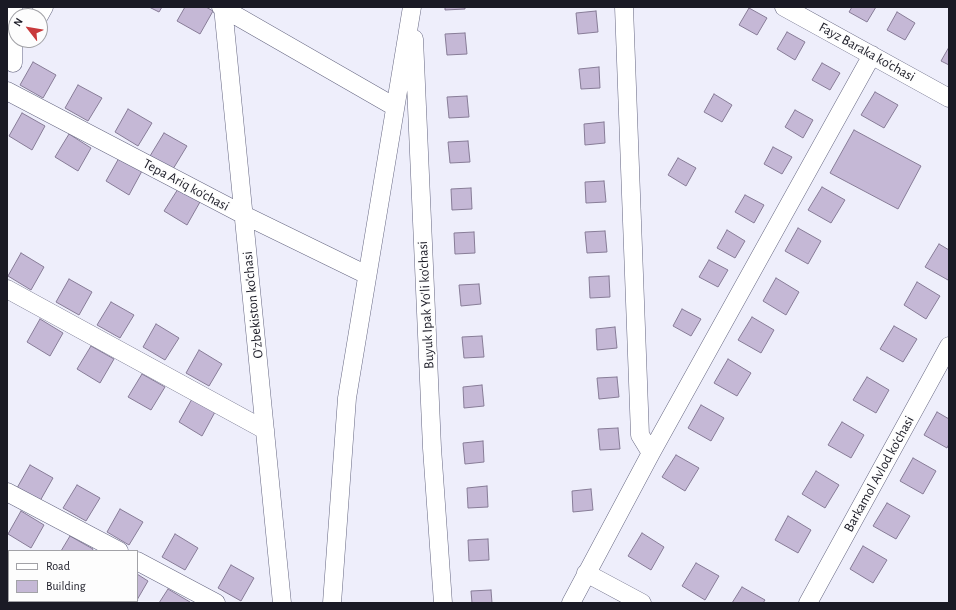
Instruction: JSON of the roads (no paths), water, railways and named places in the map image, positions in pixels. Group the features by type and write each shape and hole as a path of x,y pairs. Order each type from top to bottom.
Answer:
{"street":[{"path":"10,68 13,7"},
{"path":"332,603 347,398 412,7"},
{"name":"Buyuk Ipak Yo'li ko'chasi","path":"412,7 432,448 443,603"},
{"path":"624,7 640,435 651,453"},
{"name":"Fayz Baraka ko'chasi","path":"784,7 949,98"},
{"path":"223,8 395,107"},
{"name":"O'zbekiston ko'chasi","path":"223,8 282,603"},
{"path":"10,68 21,48"},
{"path":"571,603 651,453 872,55"},
{"name":"Tepa Ariq ko'chasi","path":"7,91 244,215 367,275"},
{"path":"7,289 265,430"},
{"name":"Barkamol Avlod ko'chasi","path":"808,603 949,346"},
{"path":"7,492 117,550"},
{"path":"138,562 216,603"},
{"path":"586,573 642,603"}]}
